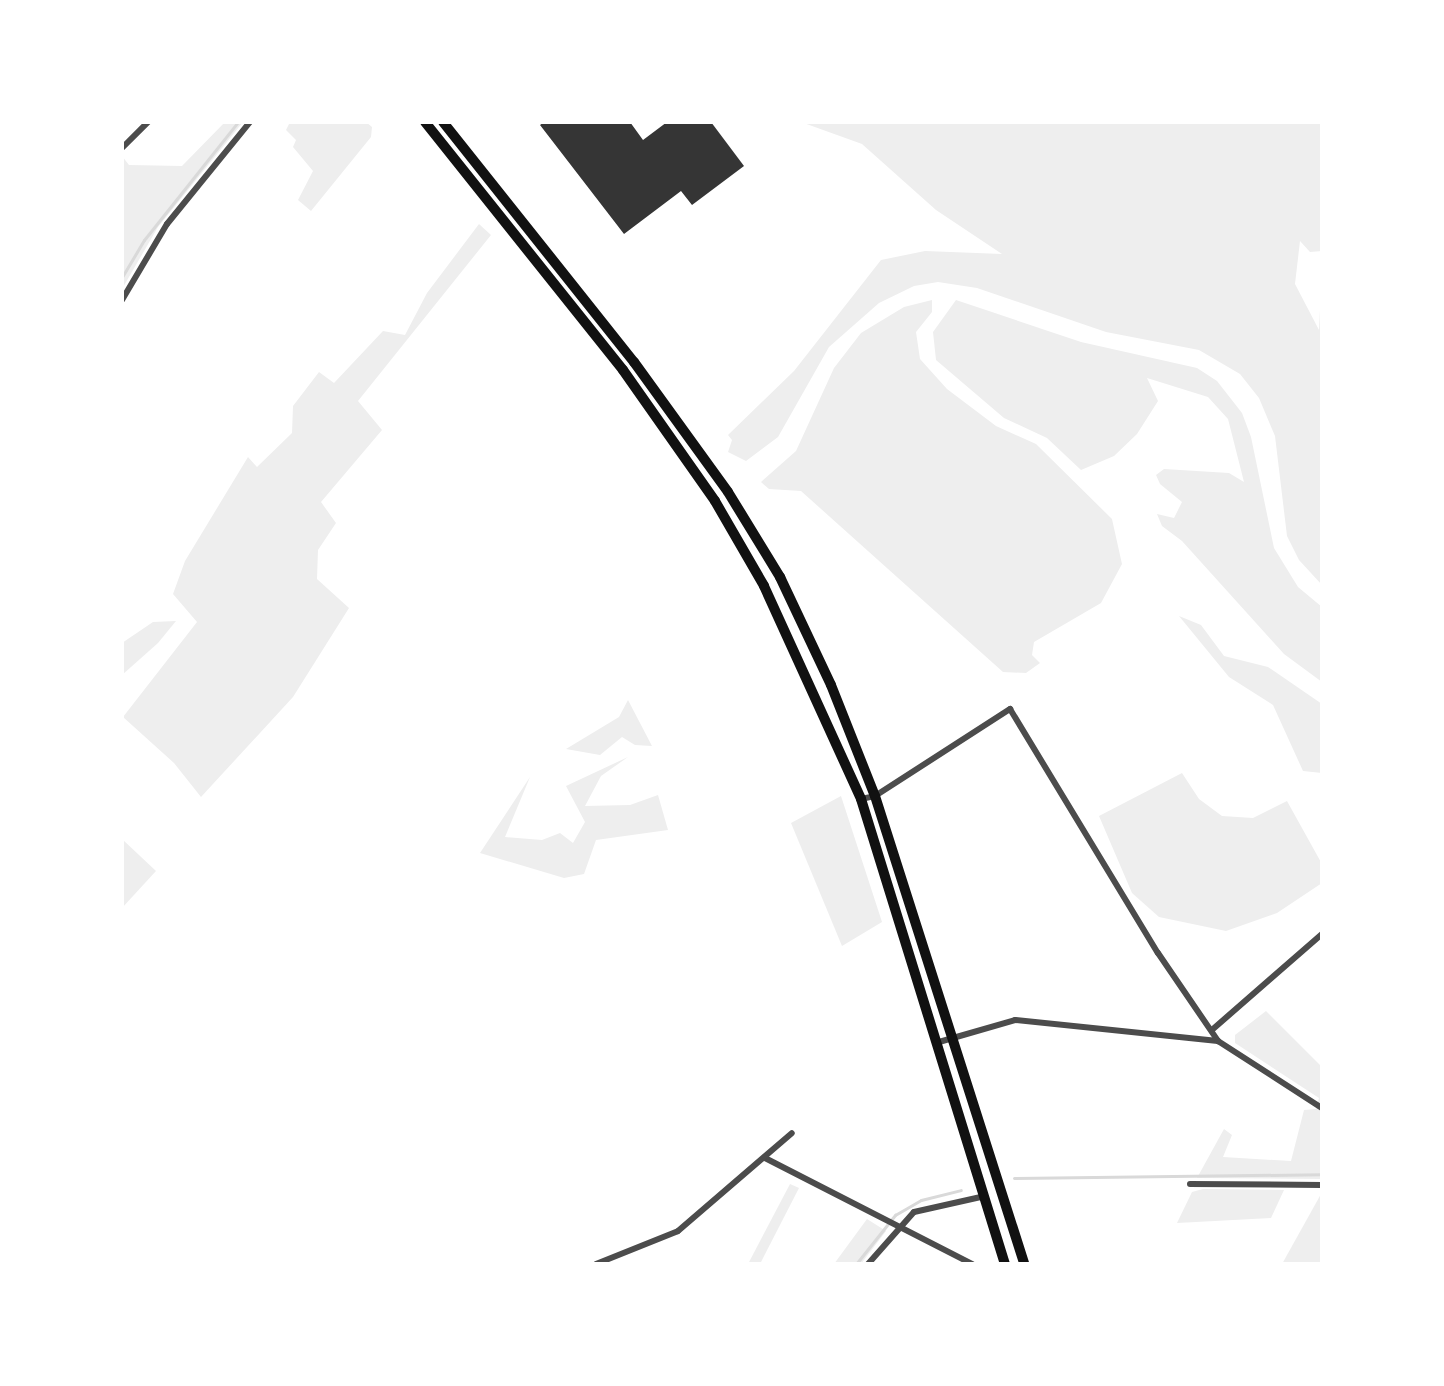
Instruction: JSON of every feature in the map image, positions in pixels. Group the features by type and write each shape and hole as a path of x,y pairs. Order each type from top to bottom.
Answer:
{"highway":[{"path":"425,122 623,370 715,501 764,586 861,799 939,1042 1005,1264"},
{"path":"443,122 634,362 728,492 780,577 831,685 875,796 956,1038 1024,1264"}],"street":[{"path":"122,148 148,122"},
{"path":"122,300 167,224 250,122"},
{"path":"861,799 875,796 1010,709 1158,953 1213,1029 1218,1041 1322,1108"},
{"path":"1213,1029 1322,934"},
{"path":"939,1042 1015,1020 1187,1042 1218,1041"},
{"path":"596,1264 678,1231 792,1133"},
{"path":"765,1158 972,1264"},
{"path":"1190,1184 1322,1185"},
{"path":"868,1264 895,1225 914,1212 985,1196"}],"shaded area":[{"path":"225,122 243,122 158,227 122,289 122,156 129,165 182,166"},
{"path":"290,122 366,122 372,127 371,137 311,211 298,200 313,171 293,147 296,140 286,130"},
{"path":"801,122 1322,122 1322,251 1310,252 1300,241 1295,284 1319,330 1322,269 1322,585 1299,560 1287,536 1275,436 1259,398 1240,374 1199,350 1106,332 977,288 938,282 914,286 879,303 829,347 778,437 746,461 728,452 732,440 728,435 794,371 881,260 925,251 1002,254 936,210 862,144"},
{"path":"479,224 491,235 358,401 382,430 321,502 336,523 318,550 317,579 349,608 293,697 201,797 174,763 123,717 197,622 173,594 185,561 248,457 257,467 292,433 293,406 319,372 334,383 383,331 405,335 427,293"},
{"path":"932,300 932,312 916,332 920,359 947,389 996,426 1036,444 1112,519 1122,564 1101,603 1034,642 1032,655 1040,663 1026,673 1003,672 801,491 769,489 761,482 796,451 834,368 861,333 904,307"},
{"path":"956,300 1081,342 1197,368 1217,381 1242,413 1251,437 1274,548 1298,587 1322,607 1322,682 1284,654 1182,541 1162,526 1157,514 1174,518 1182,502 1160,484 1156,475 1164,469 1229,473 1244,482 1228,419 1208,397 1147,378 1158,401 1137,434 1114,456 1081,470 1047,438 1004,418 936,360 933,332"},
{"path":"1179,616 1201,625 1224,656 1268,667 1322,704 1322,773 1303,771 1273,705 1229,677"},
{"path":"176,621 158,643 122,675 122,643 153,622"},
{"path":"628,700 652,746 635,745 622,737 600,755 566,749 619,717"},
{"path":"628,757 601,776 585,806 630,805 658,795 668,830 596,840 584,874 564,878 480,853 530,777 505,837 542,840 560,833 573,843 585,822 566,786"},
{"path":"1182,773 1199,799 1222,816 1253,818 1287,801 1322,864 1322,883 1277,913 1226,931 1159,917 1132,893 1099,816"},
{"path":"841,796 882,922 842,946 791,823"},
{"path":"122,839 156,871 122,908"},
{"path":"1266,1011 1322,1067 1322,1179 1197,1178 1224,1129 1232,1135 1223,1157 1291,1161 1304,1110 1316,1109 1319,1098 1235,1043 1235,1035"},
{"path":"790,1184 799,1188 760,1264 748,1264"},
{"path":"1203,1189 1284,1190 1271,1218 1177,1223 1192,1192"},
{"path":"1321,1194 1322,1264 1282,1264"},
{"path":"867,1219 886,1231 861,1264 834,1264"}],"building":[{"path":"544,122 630,122 643,140 667,122 711,122 744,166 692,205 681,191 624,234 540,125"}],"waterway":[{"path":"122,277 144,240 238,122"},
{"path":"1014,1178 1322,1174"},
{"path":"856,1264 895,1215 921,1200 961,1190"}]}
